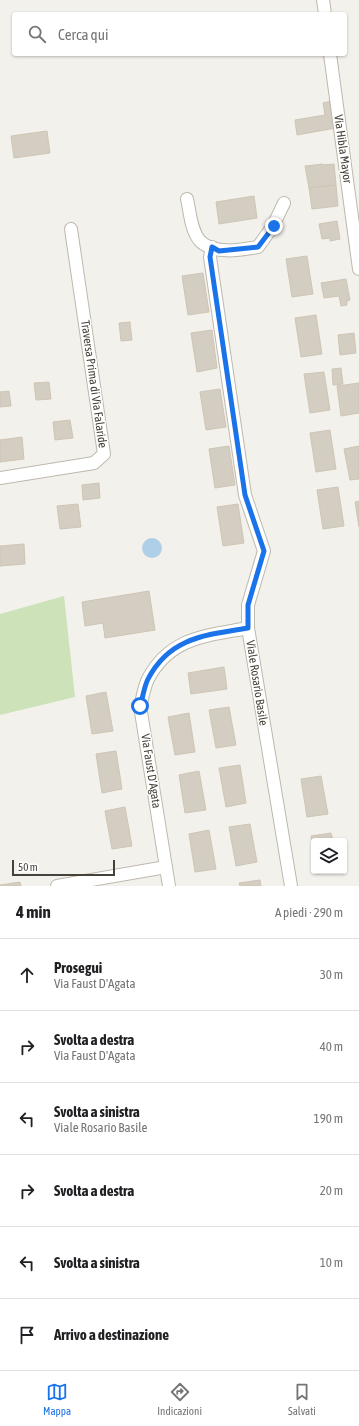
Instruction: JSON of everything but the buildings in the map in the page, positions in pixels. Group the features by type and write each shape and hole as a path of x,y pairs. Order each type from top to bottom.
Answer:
{"street":[{"path":"323,0 325,12"},
{"name":"Via Hibla Mayor","path":"330,56 359,268"},
{"path":"187,199 192,224 200,241 219,251 258,247 274,226 284,203"},
{"name":"Traversa Prima di Via Falaride","path":"0,478 94,463 104,454 72,229"},
{"name":"Viale Rosario Basile","path":"212,247 210,257 245,495 264,551 248,605 248,628 291,886"},
{"name":"Via Faust D'Agata","path":"169,886 140,706 148,680 158,664 172,649 196,637 248,628"},
{"path":"57,886 166,867"}],"green space":[{"path":"64,596 75,697 0,715 0,614"}],"water":[{"path":"152,538 159,541 162,548 159,555 152,558 145,555 142,548 145,541"}],"route":[{"path":"140,706 148,680 158,664 172,649 196,637 248,628 248,605 264,551 245,495 210,257 212,247 219,251 245,250 258,247 274,226"}]}
